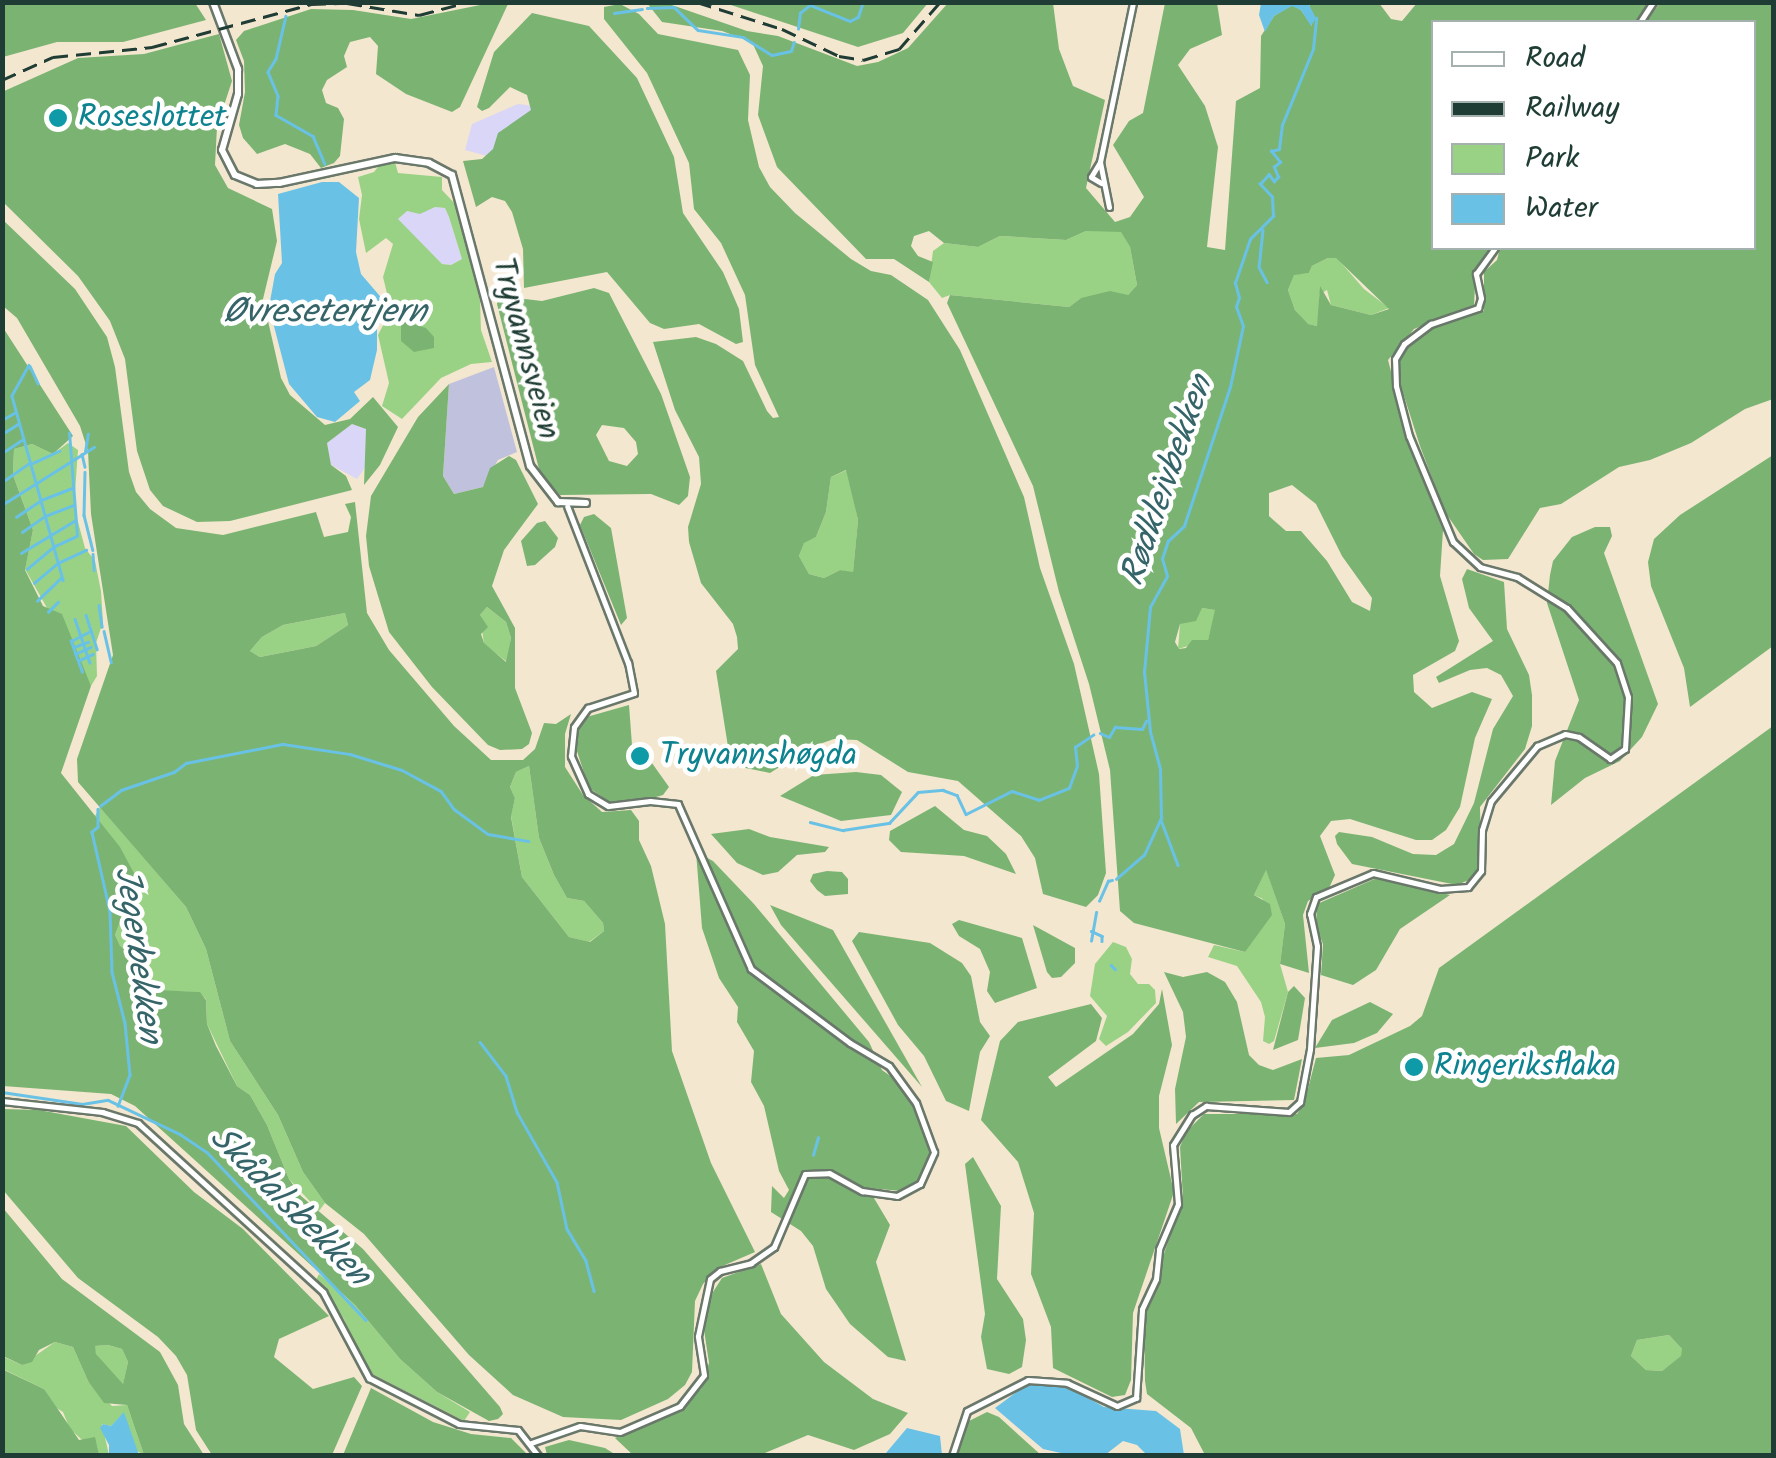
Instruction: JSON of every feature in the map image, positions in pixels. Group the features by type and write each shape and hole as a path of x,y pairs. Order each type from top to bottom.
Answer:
{"street":[{"name":"Tryvannsveien","path":"212,2 238,69 236,99 222,150 235,175 250,182 272,184 396,158 429,162 450,173 458,188 530,466 546,490 567,506"},
{"path":"1108,207 1102,183 1091,176 1100,162 1134,2"},
{"path":"952,1456 967,1411 1028,1380 1068,1384 1117,1406 1130,1404 1138,1396 1142,1309 1156,1280 1159,1248 1178,1204 1173,1145 1194,1112 1206,1106 1289,1112 1301,1099 1310,1050 1317,941 1310,914 1316,898 1376,873 1440,889 1468,887 1481,872 1481,833 1491,801 1536,746 1555,736 1572,734 1612,759 1627,745 1627,691 1617,663 1566,608 1517,577 1480,567 1453,542 1411,440 1396,386 1395,363 1404,344 1440,320 1468,315 1478,308 1481,298 1476,274 1494,250"},
{"path":"531,1443 580,1426 620,1432 680,1406 704,1374 698,1336 710,1279 720,1271 752,1263 772,1249 805,1174 818,1171 867,1192 901,1195 923,1181 934,1152 916,1102 889,1066 850,1044 748,964 678,804 608,806 588,794 571,754 574,727 588,708 634,693 628,662 567,506 586,503"},
{"path":"2,1100 102,1112 138,1123 316,1284 338,1314 359,1366 368,1378 459,1424 518,1430 538,1456"}],"shaded area":[{"path":"518,104 534,106 509,162 465,150 472,124"},
{"path":"445,208 462,259 451,265 442,264 397,220 406,211 420,213"},
{"path":"494,367 517,452 498,460 483,487 454,494 443,476 449,384"},
{"path":"352,424 366,429 366,466 357,479 331,465 327,443"}],"green space":[{"path":"1309,2 1379,3 1391,19 1402,21 1417,3 1650,3 1638,20 1431,20 1431,250 1490,250 1476,267 1474,305 1414,329 1388,360 1414,459 1443,530 1440,576 1459,641 1455,651 1413,675 1414,692 1432,708 1472,692 1492,699 1475,738 1460,807 1446,830 1432,840 1416,840 1350,819 1331,821 1320,836 1335,875 1329,888 1308,901 1303,915 1309,973 1280,964 1285,924 1266,870 1254,895 1270,904 1272,915 1245,952 1134,923 1120,911 1110,770 1033,486 947,303 950,295 1069,307 1081,298 1110,291 1128,295 1137,285 1130,247 1121,232 1086,231 1066,240 1000,236 978,247 944,243 929,231 914,236 911,246 918,256 933,262 929,282 894,259 866,259 777,167 758,115 763,66 752,42 722,31 662,22 647,3 666,3 747,31 778,36 857,66 878,62 908,48 948,3 1053,3 1059,49 1073,86 1105,100 1086,188 1115,222 1130,217 1144,197 1113,145 1129,121 1143,113 1165,3 1217,3 1222,35 1190,49 1178,65 1205,106 1218,147 1207,247 1225,250 1236,101 1260,88 1261,36 1274,16 1292,5 1301,10 1312,26","holes":["1336,258 1389,309 1371,315 1331,305 1320,286 1317,326 1308,324 1295,310 1288,290 1294,275 1309,273 1312,266","1292,485 1316,504 1342,556 1372,598 1370,611 1352,602 1327,561 1301,531 1286,531 1269,516 1269,493","1202,608 1215,610 1208,640 1192,640 1186,648 1179,649 1175,642 1180,624 1196,621"]},
{"path":"2,3 195,3 206,20 123,42 57,42 3,57"},
{"path":"490,3 508,4 460,107 452,112 406,94 376,74 378,46 370,37 350,42 344,56 347,67 327,80 322,90 326,103 338,108 344,119 340,156 334,163 321,168 310,154 285,144 257,154 243,138 239,125 245,92 244,61 236,40 244,31 311,9 353,10 411,19"},
{"path":"725,3 928,3 903,33 858,47"},
{"path":"1660,3 1773,3 1773,399 1745,409 1691,443 1650,460 1619,467 1561,504 1540,508 1508,559 1483,560 1474,554 1445,512 1420,446 1397,374 1400,355 1410,342 1439,325 1484,311 1484,272 1497,260 1500,250 1756,250 1756,20 1647,20"},
{"path":"620,4 639,14 658,34 738,50 750,75 748,120 759,167 770,187 851,259 871,271 891,275 928,300 960,350 1024,497 1040,568 1074,664 1099,774 1106,873 1098,895 1086,907 1043,894 1035,858 1021,836 958,781 908,772 857,740 834,739 811,747 770,773 736,766 729,753 716,671 738,649 737,637 733,624 701,583 689,542 688,527 701,484 699,457 675,410 653,342 696,337 716,344 743,361 767,411 773,418 779,417 755,365 745,295 721,243 694,209 689,163 647,73 604,19 604,7","holes":["846,470 858,520 853,572 840,570 824,578 809,574 799,556 804,543 816,537 826,512 831,477"]},
{"path":"532,13 589,26 637,78 674,157 683,213 723,272 739,309 743,342 736,344 699,324 664,329 650,323 607,272 524,288 523,249 512,212 505,201 492,197 476,207 463,161 482,159 493,149 498,133 531,110 527,95 510,87 489,108 482,111 477,107 494,52"},
{"path":"219,34 232,81 217,127 215,165 228,188 272,209 277,241 263,299 281,378 290,395 325,425 350,419 373,397 398,427 380,465 364,485 366,429 352,424 327,443 331,465 346,476 352,490 230,521 197,522 163,506 150,490 137,451 125,359 110,321 78,276 3,202 2,92 78,58 144,54"},
{"path":"395,162 398,173 442,177 442,190 458,207 480,301 481,330 492,362 471,364 441,378 402,419 382,406 389,383 378,335 391,310 383,277 393,244 386,238 366,253 359,219 362,195 358,177 374,172 381,163","holes":["435,207 445,208 462,259 451,265 442,264 398,219 407,211 420,214"]},
{"path":"2,219 75,289 107,337 115,367 129,472 136,492 150,509 176,528 223,535 316,512 324,537 348,532 351,517 345,504 355,502 367,613 389,650 454,726 491,760 523,760 535,749 544,723 556,724 571,714 565,734 565,767 583,795 602,812 631,810 639,821 639,840 651,866 665,924 672,1051 711,1163 755,1252 718,1268 703,1284 695,1301 692,1372 685,1385 668,1399 621,1420 563,1417 513,1395 469,1355 364,1234 325,1203 303,1172 278,1115 230,1041 206,949 186,907 78,782 77,759 113,655 91,514 88,451 80,426 17,318 3,306","holes":["345,613 348,625 316,646 260,657 250,651 262,637 283,625","529,766 539,838 554,875 567,898 584,901 603,923 604,931 590,942 569,937 522,877 511,817 515,798 510,787 516,772"]},
{"path":"1086,231 1121,231 1130,247 1137,285 1128,295 1081,298 1069,307 950,295 942,298 929,282 933,251 944,243 978,247 1000,236 1066,240"},
{"path":"1337,258 1364,289 1389,308 1371,315 1331,305 1327,290 1319,295 1322,305 1317,326 1307,324 1295,310 1288,290 1294,274 1309,273 1312,266"},
{"path":"594,288 609,293 661,394 690,477 688,496 679,505 651,494 560,495 540,473 497,304 499,296 542,301","holes":["602,425 624,428 636,442 638,454 627,466 609,461 596,435"]},
{"path":"406,322 426,328 434,337 434,348 414,352 401,341 401,325"},
{"path":"2,326 73,436 53,454 32,444 14,449 13,475 33,530 25,570 43,606 62,614 91,686 61,773 120,847 143,890 126,906 115,935 120,946 143,964 157,990 200,992 206,1000 207,1024 216,1046 237,1086 250,1095 267,1125 289,1179 301,1196 363,1249 500,1407 503,1414 498,1419 489,1421 437,1392 400,1359 355,1305 135,1106 111,1094 3,1086"},
{"path":"449,384 443,476 454,494 483,487 490,468 509,456 516,460 538,504 504,550 492,586 515,628 515,688 532,733 529,744 522,749 500,750 488,745 432,687 389,632 369,566 366,536 371,496 418,417","holes":["487,607 506,622 511,638 506,662 484,643 481,634 488,627 480,615"]},
{"path":"68,443 78,450 74,507 85,548 95,561 101,591 103,622 96,643 97,676 91,686 25,569 33,530 13,475 14,449 32,444 53,454"},
{"path":"1773,455 1773,646 1690,707 1684,668 1651,586 1648,562 1654,539 1680,515"},
{"path":"847,470 858,520 853,573 840,570 824,578 809,574 799,556 804,542 816,537 826,512 831,477"},
{"path":"594,514 611,528 627,618 621,625 580,525 584,517"},
{"path":"545,521 558,538 555,547 535,565 527,566 521,541 537,523"},
{"path":"1595,527 1610,527 1612,536 1604,553 1658,704 1642,737 1620,761 1585,778 1551,805 1555,761 1579,700 1547,603 1550,575 1553,561 1572,537"},
{"path":"1467,569 1504,582 1507,629 1529,675 1532,695 1532,726 1525,749 1480,807 1481,863 1476,877 1457,885 1352,864 1337,844 1335,836 1339,832 1372,837 1413,854 1436,855 1454,844 1474,803 1493,729 1513,696 1501,675 1487,668 1470,670 1439,683 1436,677 1493,641 1469,608 1462,579"},
{"path":"487,607 506,622 511,638 507,662 484,644 480,615"},
{"path":"1202,608 1216,610 1208,640 1178,649 1180,624"},
{"path":"345,613 348,625 316,646 260,657 250,651 262,637 283,625"},
{"path":"629,705 632,745 642,749 669,787 663,795 649,799 610,802 589,788 574,742 583,718"},
{"path":"1773,726 1773,1455 1205,1455 1191,1428 1147,1394 1144,1311 1183,1199 1180,1147 1186,1132 1204,1114 1297,1114 1304,1104 1316,1058 1349,1055 1410,1026 1422,1016 1439,968","holes":["1669,1335 1682,1349 1681,1356 1662,1371 1646,1370 1631,1356 1637,1340"]},
{"path":"529,766 539,838 554,875 567,898 584,901 603,923 604,931 589,942 569,937 522,877 511,816 515,798 510,787 516,772"},
{"path":"814,775 881,775 902,792 891,815 841,821 780,796"},
{"path":"935,806 964,830 987,836 1006,854 1016,874 964,856 901,852 889,840 890,831"},
{"path":"100,807 186,907 206,949 230,1041 278,1115 303,1172 325,1203 319,1211 289,1179 267,1125 250,1095 237,1086 207,1024 206,999 199,992 156,991 143,964 120,947 115,935 126,906 143,890 95,816"},
{"path":"749,829 770,837 829,847 825,852 797,855 778,872 763,875 737,863 711,834"},
{"path":"696,852 713,861 754,904 869,1042 882,1070 903,1085 921,1119 931,1159 916,1185 901,1191 868,1188 890,1225 876,1262 906,1361 888,1357 850,1324 826,1289 813,1246 801,1231 771,1212 772,1186 784,1198 789,1190 779,1171 764,1106 751,1082 754,1051 737,1022 738,1007 719,978 702,928"},
{"path":"1266,869 1285,924 1280,964 1288,992 1274,1041 1269,1044 1263,1041 1265,1017 1261,1002 1237,966 1208,957 1214,945 1245,952 1263,899 1254,895"},
{"path":"842,872 848,879 848,894 825,896 817,890 810,881 813,874"},
{"path":"1379,877 1450,895 1400,929 1376,970 1353,985 1321,975 1323,944 1316,926 1317,904"},
{"path":"770,905 833,930 922,1087 781,925"},
{"path":"959,920 1022,938 1037,988 995,1003 987,991 990,972 980,949 959,936 952,924"},
{"path":"1033,925 1075,948 1075,963 1061,977 1052,978 1047,972"},
{"path":"859,932 930,943 962,963 971,976 980,1022 990,1036 980,1052 969,1111 946,1101 924,1056 898,1025 852,941"},
{"path":"1113,942 1126,947 1132,959 1130,974 1138,984 1149,984 1155,990 1156,1003 1128,1032 1106,1046 1099,1039 1107,1016 1090,996 1095,964"},
{"path":"1164,972 1183,977 1207,972 1225,982 1237,1002 1249,1055 1259,1065 1273,1070 1302,1059 1294,1100 1199,1102 1176,1124 1175,1089 1186,1037 1183,1012"},
{"path":"1294,986 1305,998 1298,1040 1273,1050 1288,992"},
{"path":"1162,989 1172,1045 1159,1096 1159,1128 1174,1192 1133,1313 1131,1380 1125,1395 1112,1397 1053,1368 1051,1327 1031,1274 1034,1213 1018,1162 981,1120 1000,1041 1018,1022 1091,1004 1102,1018 1096,1041 1048,1077 1056,1087 1133,1034 1159,1004"},
{"path":"1370,1002 1393,1014 1377,1033 1354,1043 1315,1048 1332,1020"},
{"path":"3,1109 39,1110 126,1126 194,1192 243,1229 329,1316 279,1339 274,1357 313,1389 354,1377 362,1386 332,1455 212,1455 196,1430 187,1375 176,1356 158,1337 78,1278 3,1190"},
{"path":"973,1157 1001,1206 997,1279 1023,1319 1026,1340 1022,1367 1009,1374 987,1369 981,1337 985,1314 965,1164"},
{"path":"3,1208 62,1279 160,1352 178,1385 184,1424 204,1455 144,1455 127,1405 104,1403 88,1381 73,1347 55,1342 39,1350 32,1362 22,1365 3,1356","holes":["95,1346 122,1349 128,1362 123,1384 96,1354"]},
{"path":"761,1264 781,1314 824,1362 873,1399 908,1413 890,1434 854,1450 808,1435 760,1455 634,1456 615,1438 672,1414 701,1389 709,1363 703,1323 713,1292 722,1278"},
{"path":"319,1274 355,1305 400,1359 437,1392 470,1412 464,1421 366,1371 344,1319 316,1280"},
{"path":"1669,1335 1682,1349 1682,1356 1662,1371 1646,1370 1631,1356 1637,1340"},
{"path":"55,1342 73,1347 88,1381 112,1406 127,1405 144,1455 133,1449 124,1413 111,1426 102,1424 109,1455 99,1455 70,1429 63,1412 50,1404 44,1389 3,1369 2,1356 22,1365"},
{"path":"94,1346 122,1349 128,1362 123,1385 100,1364 96,1354"},
{"path":"2,1369 44,1389 79,1440 95,1437 99,1455 3,1455"},
{"path":"371,1388 433,1422 471,1434 511,1438 528,1455 343,1455"},
{"path":"987,1412 999,1417 1041,1455 958,1456 960,1436 969,1421"},
{"path":"569,1440 605,1448 616,1455 547,1455 545,1447"}],"water":[{"path":"1261,3 1308,3 1316,18 1311,26 1301,10 1292,6 1274,16 1265,32 1259,15"},
{"name":"Øvresetertjern","path":"322,182 339,182 359,198 356,252 361,274 385,302 388,314 377,327 377,350 370,380 354,392 360,401 335,422 317,417 289,384 269,307 275,274 282,263 278,194"},
{"path":"1030,1382 1070,1388 1104,1407 1156,1411 1180,1429 1184,1455 1147,1455 1137,1445 1123,1441 1105,1455 1070,1455 1043,1449 995,1408"},
{"path":"124,1412 139,1455 109,1455 109,1445 100,1428 103,1424 111,1426"},
{"path":"907,1428 940,1436 942,1455 877,1455 886,1453"}],"waterway":[{"path":"798,29 800,13 810,5 850,21 858,17 863,2"},
{"path":"647,8 674,7 698,30 743,37 772,55 791,51 794,42"},
{"path":"614,13 642,9"},
{"path":"286,16 276,59 268,72 278,96 276,115 313,136 325,164"},
{"name":"Rødkleivbekken","path":"1116,879 1144,855 1161,818 1160,769 1150,731 1144,672 1150,607 1167,576 1162,559 1168,541 1184,526 1230,387 1243,326 1236,307 1239,298 1235,283 1250,239 1273,216 1272,197 1260,184 1269,174 1274,181 1278,177 1274,167 1280,162 1271,151 1279,149 1282,125 1313,49 1316,18"},
{"path":"1263,230 1259,267 1267,282"},
{"path":"29,365 12,396 63,580"},
{"path":"30,366 38,383"},
{"path":"2,420 14,413"},
{"path":"2,434 18,424"},
{"path":"27,569 53,547 77,536 69,433"},
{"path":"85,452 88,434"},
{"path":"2,453 22,440"},
{"path":"5,503 94,447"},
{"path":"33,463 59,451"},
{"path":"82,454 85,467"},
{"path":"5,480 28,464"},
{"path":"85,472 84,515 93,550"},
{"path":"16,517 41,500 72,488"},
{"path":"22,532 45,516 73,505"},
{"path":"21,553 74,521"},
{"path":"34,583 58,563 86,550"},
{"path":"93,554 94,570"},
{"path":"37,601 61,578"},
{"path":"48,612 58,602"},
{"path":"99,605 102,627"},
{"path":"86,615 97,649"},
{"path":"75,619 90,663"},
{"path":"82,672 71,641 91,631"},
{"path":"104,631 111,662"},
{"path":"74,647 88,642"},
{"path":"75,654 91,647"},
{"path":"80,660 93,654"},
{"path":"1100,733 1109,737 1115,727 1142,729 1146,721"},
{"path":"810,822 843,830 889,823 918,792 943,790 957,795 966,814 1012,791 1039,800 1069,788 1077,766 1075,747 1093,735"},
{"name":"Jegerbekken","path":"100,806 121,790 174,772 186,763 283,744 350,754 402,770 441,791 454,809 488,834 528,841"},
{"name":"Jegerbekken","path":"98,809 98,827 92,832 110,911 112,972 125,1023 130,1075 118,1106"},
{"path":"1161,820 1178,865"},
{"name":"Rødkleivbekken","path":"1099,901 1112,880"},
{"name":"Rødkleivbekken","path":"1091,941 1096,912"},
{"name":"Rødkleivbekken","path":"1091,931 1102,936 1102,941"},
{"name":"Rødkleivbekken","path":"1111,965 1115,969"},
{"path":"480,1042 506,1076 517,1112 557,1182 567,1229 586,1261 594,1291"},
{"name":"Skådalsbekken","path":"2,1092 82,1104 108,1100 180,1134 207,1152 366,1320"},
{"path":"813,1155 818,1138"}],"railway":[{"path":"2,80 53,57 152,47 311,4 347,3 419,15 468,2"},
{"path":"697,2 782,29 839,56 863,60 899,49 940,2"}],"place":[{"name":"Roseslottet","path":"58,118"},
{"name":"Tryvannshøgda","path":"640,756"},
{"name":"Ringeriksflaka","path":"1414,1067"}]}
